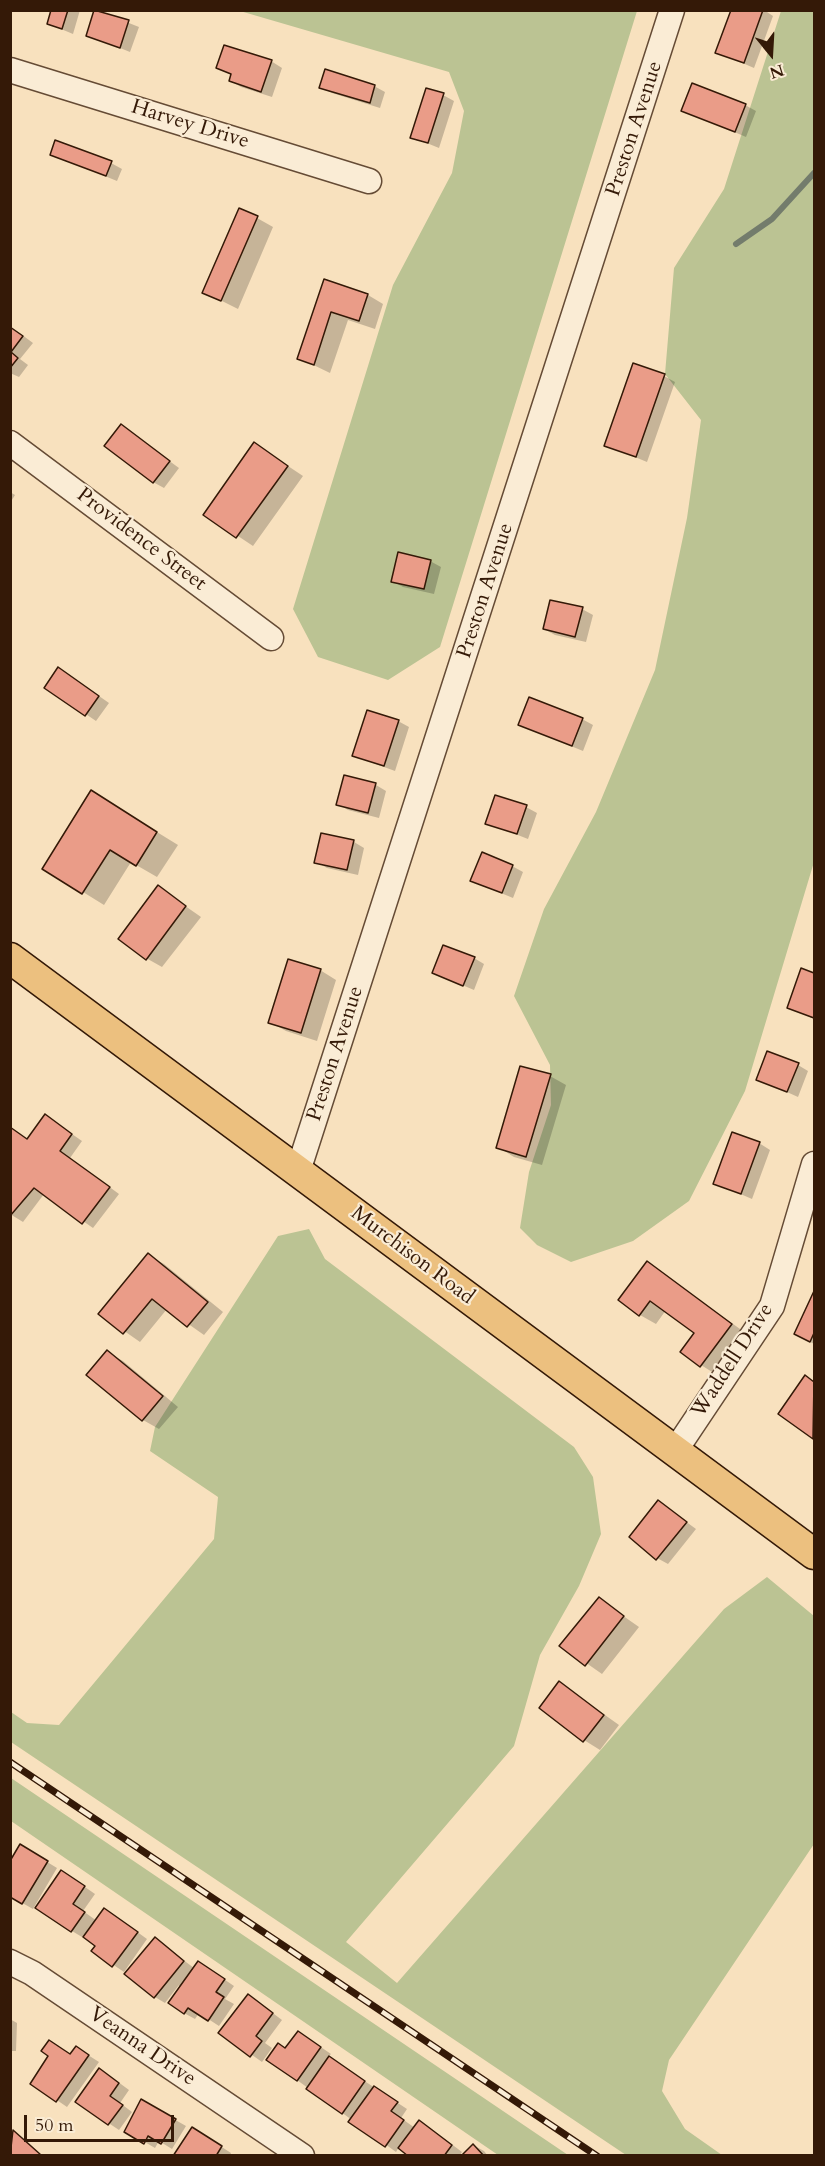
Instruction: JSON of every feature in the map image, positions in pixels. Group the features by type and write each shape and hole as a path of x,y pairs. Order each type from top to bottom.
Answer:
{"main road":[{"name":"Murchison Road","path":"10,958 814,1554"}],"street":[{"name":"Preston Avenue","path":"298,1171 672,10"},
{"name":"Harvey Drive","path":"10,70 369,181"},
{"name":"Providence Street","path":"10,443 271,638"},
{"name":"Waddell Drive","path":"675,1450 772,1306 814,1164"},
{"name":"Veanna Drive","path":"10,1962 32,1973 302,2156"}],"green space":[{"path":"240,11 637,11 440,647 388,680 318,657 293,609 393,285 452,173 464,111 449,72"},
{"path":"781,11 814,11 814,862 745,1091 689,1201 633,1241 571,1262 537,1245 520,1228 529,1172 551,1105 550,1065 514,996 544,909 596,812 655,670 687,518 701,420 665,374 674,268 724,189"},
{"path":"309,1229 325,1259 574,1447 593,1477 601,1534 579,1586 540,1655 514,1746 346,1942 397,1983 724,1609 767,1577 814,1616 814,1844 669,2060 662,2091 685,2129 722,2155 626,2155 11,1742 11,1712 27,1723 59,1725 214,1539 218,1497 150,1451 155,1427 278,1236"},
{"path":"11,1778 568,2155 498,2155 11,1821"}],"building":[{"path":"51,10 68,10 62,29 47,24"},
{"path":"94,10 129,20 120,48 86,36"},
{"path":"731,10 763,10 744,63 715,53"},
{"path":"224,45 272,60 261,92 229,81 231,74 216,68"},
{"path":"325,69 375,85 370,103 319,88"},
{"path":"692,83 746,104 735,132 681,111"},
{"path":"426,88 444,93 428,143 410,138"},
{"path":"55,140 112,161 106,176 50,155"},
{"path":"239,208 258,216 221,301 202,293"},
{"path":"324,279 368,294 359,321 331,312 314,365 297,359"},
{"path":"10,327 23,336 11,352 18,358 10,368"},
{"path":"633,363 665,374 636,457 604,446"},
{"path":"121,424 170,461 153,483 104,446"},
{"path":"254,442 288,466 236,538 203,515"},
{"path":"398,552 431,560 424,589 391,582"},
{"path":"550,600 583,607 575,637 543,629"},
{"path":"58,667 99,696 85,716 44,688"},
{"path":"529,697 583,718 572,746 518,725"},
{"path":"367,710 399,720 384,766 352,756"},
{"path":"344,775 376,783 368,813 336,805"},
{"path":"91,790 157,832 136,866 110,850 82,894 42,869"},
{"path":"495,795 527,805 517,834 485,824"},
{"path":"321,833 354,840 347,870 314,863"},
{"path":"482,852 513,865 502,893 470,881"},
{"path":"158,885 186,906 146,960 118,939"},
{"path":"443,945 475,957 463,986 432,973"},
{"path":"288,959 321,969 301,1033 268,1023"},
{"path":"801,968 814,973 814,1018 787,1008"},
{"path":"767,1051 799,1063 787,1092 756,1080"},
{"path":"520,1066 551,1074 526,1157 496,1148"},
{"path":"45,1114 72,1134 60,1151 110,1187 82,1224 34,1188 10,1216 10,1127 27,1139"},
{"path":"732,1132 760,1142 741,1194 713,1184"},
{"path":"148,1253 208,1302 187,1327 152,1299 123,1334 98,1314"},
{"path":"647,1261 732,1324 700,1367 680,1352 694,1333 650,1301 639,1316 618,1300"},
{"path":"814,1291 814,1333 810,1342 794,1334"},
{"path":"107,1350 163,1396 142,1421 86,1375"},
{"path":"805,1375 814,1382 813,1439 778,1414"},
{"path":"658,1500 687,1522 656,1560 629,1537"},
{"path":"599,1597 624,1616 585,1666 559,1646"},
{"path":"559,1681 604,1715 583,1742 539,1708"},
{"path":"20,1844 48,1861 22,1904 10,1897 10,1861"},
{"path":"61,1870 85,1886 73,1904 85,1912 71,1932 35,1908"},
{"path":"104,1908 138,1932 112,1967 91,1951 95,1946 83,1937"},
{"path":"155,1937 184,1961 154,1998 124,1974"},
{"path":"198,1961 225,1979 216,1992 224,1997 208,2021 188,2008 184,2014 168,2003"},
{"path":"248,1994 273,2013 256,2036 262,2041 250,2057 218,2033"},
{"path":"298,2031 321,2047 297,2081 266,2060 278,2043 285,2048"},
{"path":"49,2040 70,2054 76,2046 89,2055 56,2102 30,2084 48,2056 41,2051"},
{"path":"329,2056 365,2081 342,2114 306,2089"},
{"path":"99,2068 119,2083 110,2096 123,2105 108,2125 75,2102"},
{"path":"374,2086 398,2102 391,2111 404,2120 385,2147 348,2122"},
{"path":"141,2099 176,2119 161,2144 148,2136 144,2144 124,2132"},
{"path":"419,2120 452,2145 444,2156 408,2156 398,2148"},
{"path":"192,2127 222,2146 216,2156 173,2156"},
{"path":"13,2130 41,2155 10,2156"},
{"path":"473,2144 484,2156 461,2156"}],"waterway":[{"path":"736,244 772,219 814,173"}],"railway":[{"path":"10,1762 597,2156"}]}
